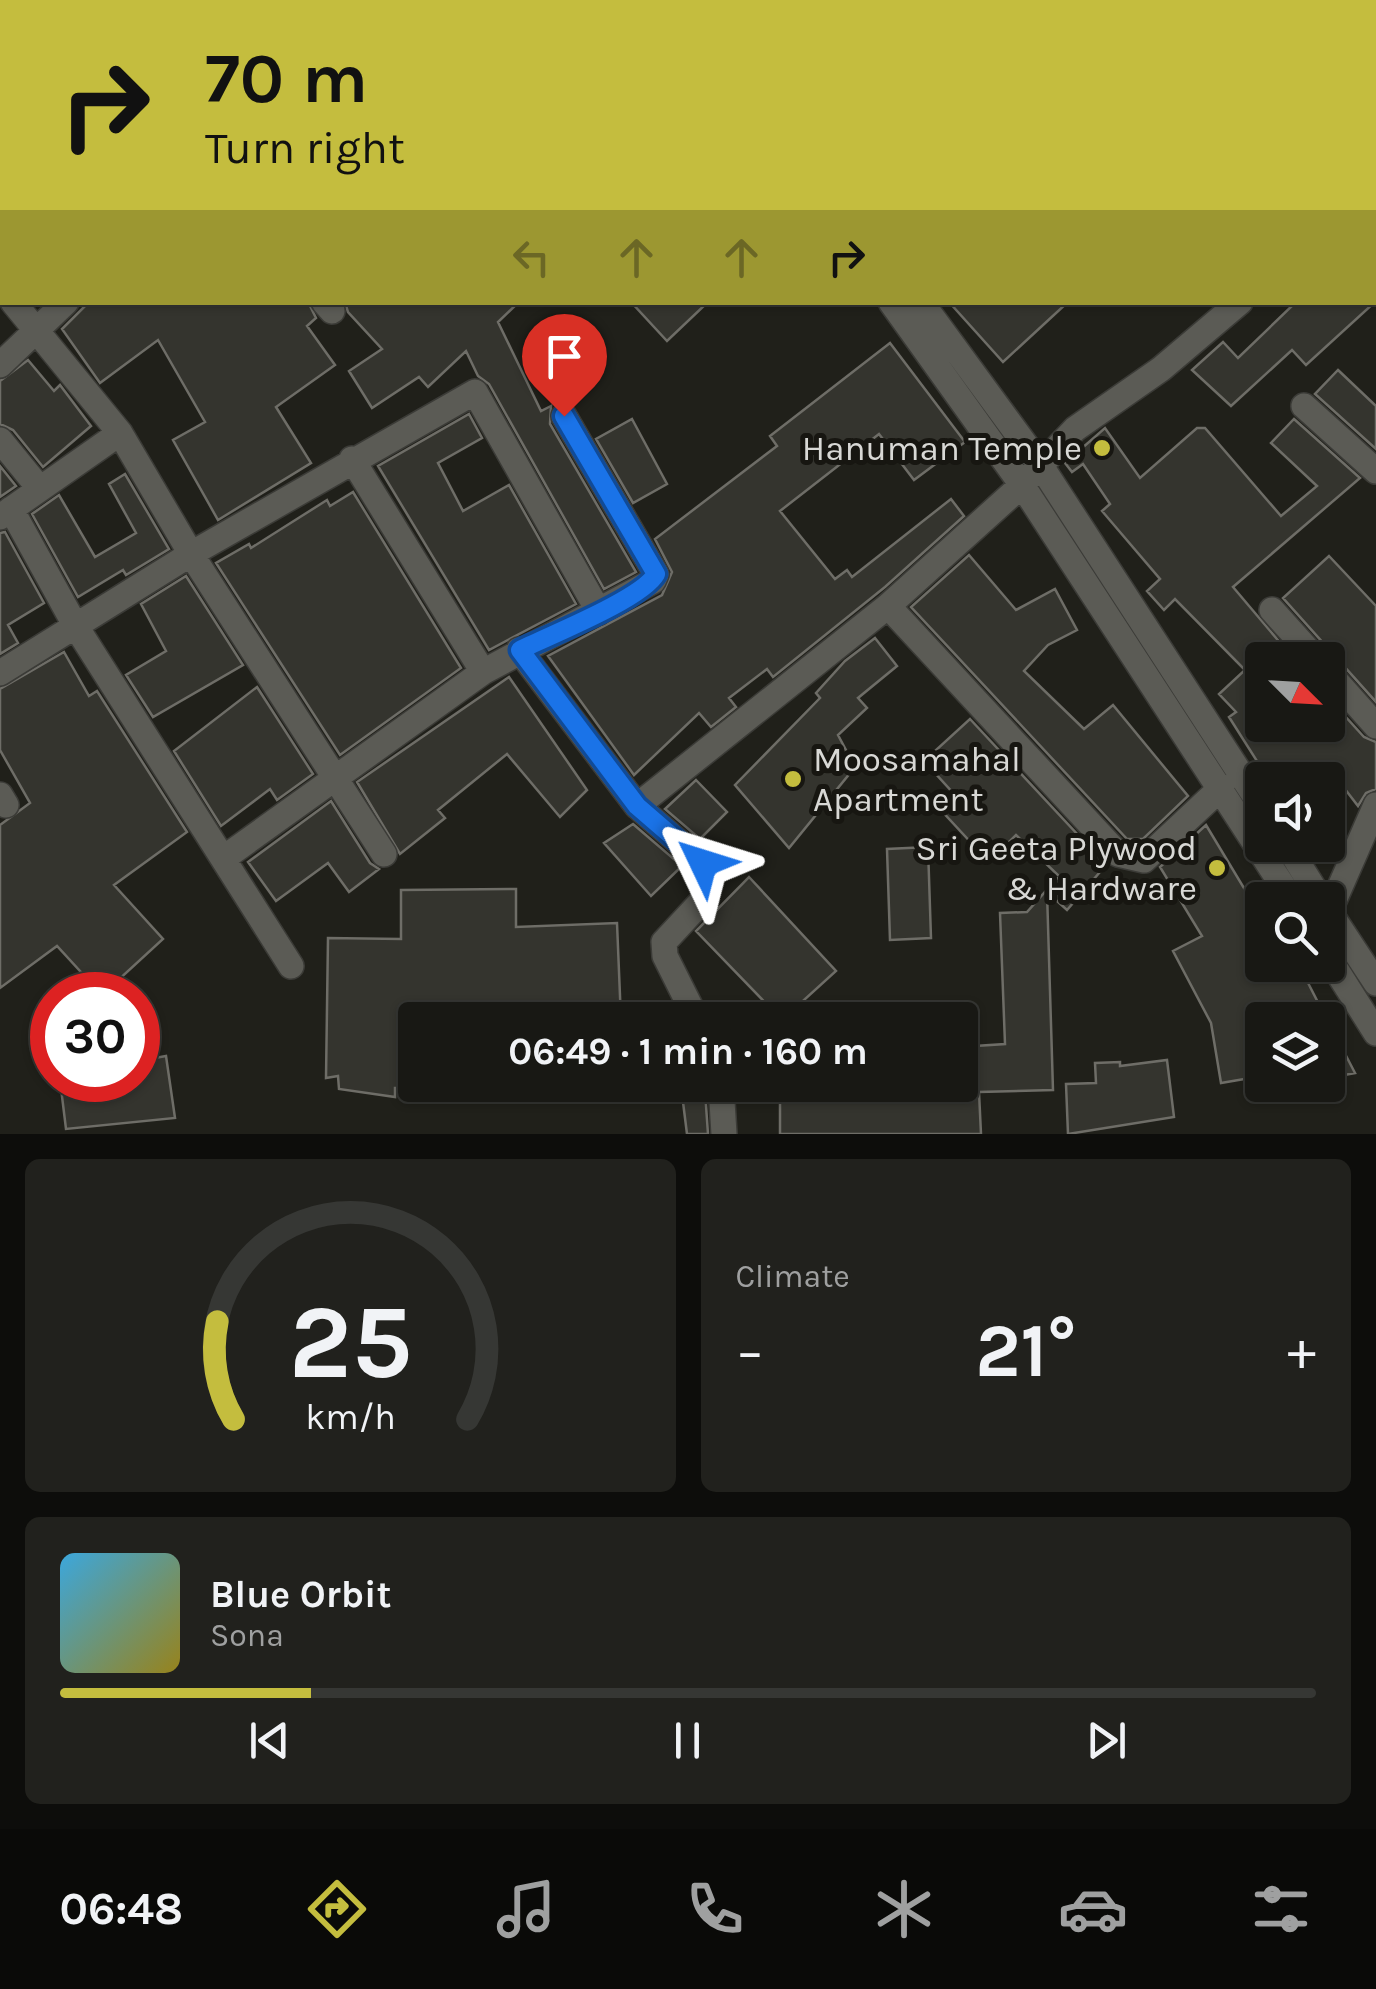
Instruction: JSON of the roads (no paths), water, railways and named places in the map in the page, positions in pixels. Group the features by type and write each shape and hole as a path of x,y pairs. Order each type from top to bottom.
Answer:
{"street":[{"path":"16,305 120,433 191,554 384,854"},
{"path":"0,365 63,305"},
{"path":"893,305 1022,485 1281,882"},
{"path":"922,305 1041,466 1245,781"},
{"path":"637,806 888,606 1022,485 1075,428 1160,368 1236,305"},
{"path":"0,673 191,554 475,392 600,612"},
{"path":"1304,406 1376,471"},
{"path":"224,858 483,672 600,612 648,584 656,574 564,416"},
{"path":"120,433 6,513 290,966"},
{"path":"0,440 40,489"},
{"path":"352,459 483,672"},
{"path":"888,606 1118,854 1144,860 1222,787"},
{"path":"1272,610 1300,642"},
{"path":"520,650 637,806 703,863 711,880 703,900 664,942 665,956 688,1002"},
{"path":"1345,691 1376,726"},
{"path":"1341,882 1376,805"},
{"path":"1345,936 1376,983"},
{"path":"1344,982 1376,1033"},
{"path":"723,1102 724,1134"}],"place":[{"name":"Hanuman Temple","path":"1102,448"},
{"name":"Moosamahal Apartment","path":"793,779"},
{"name":"Sri Geeta Plywood & Hardware","path":"1217,868"}]}
